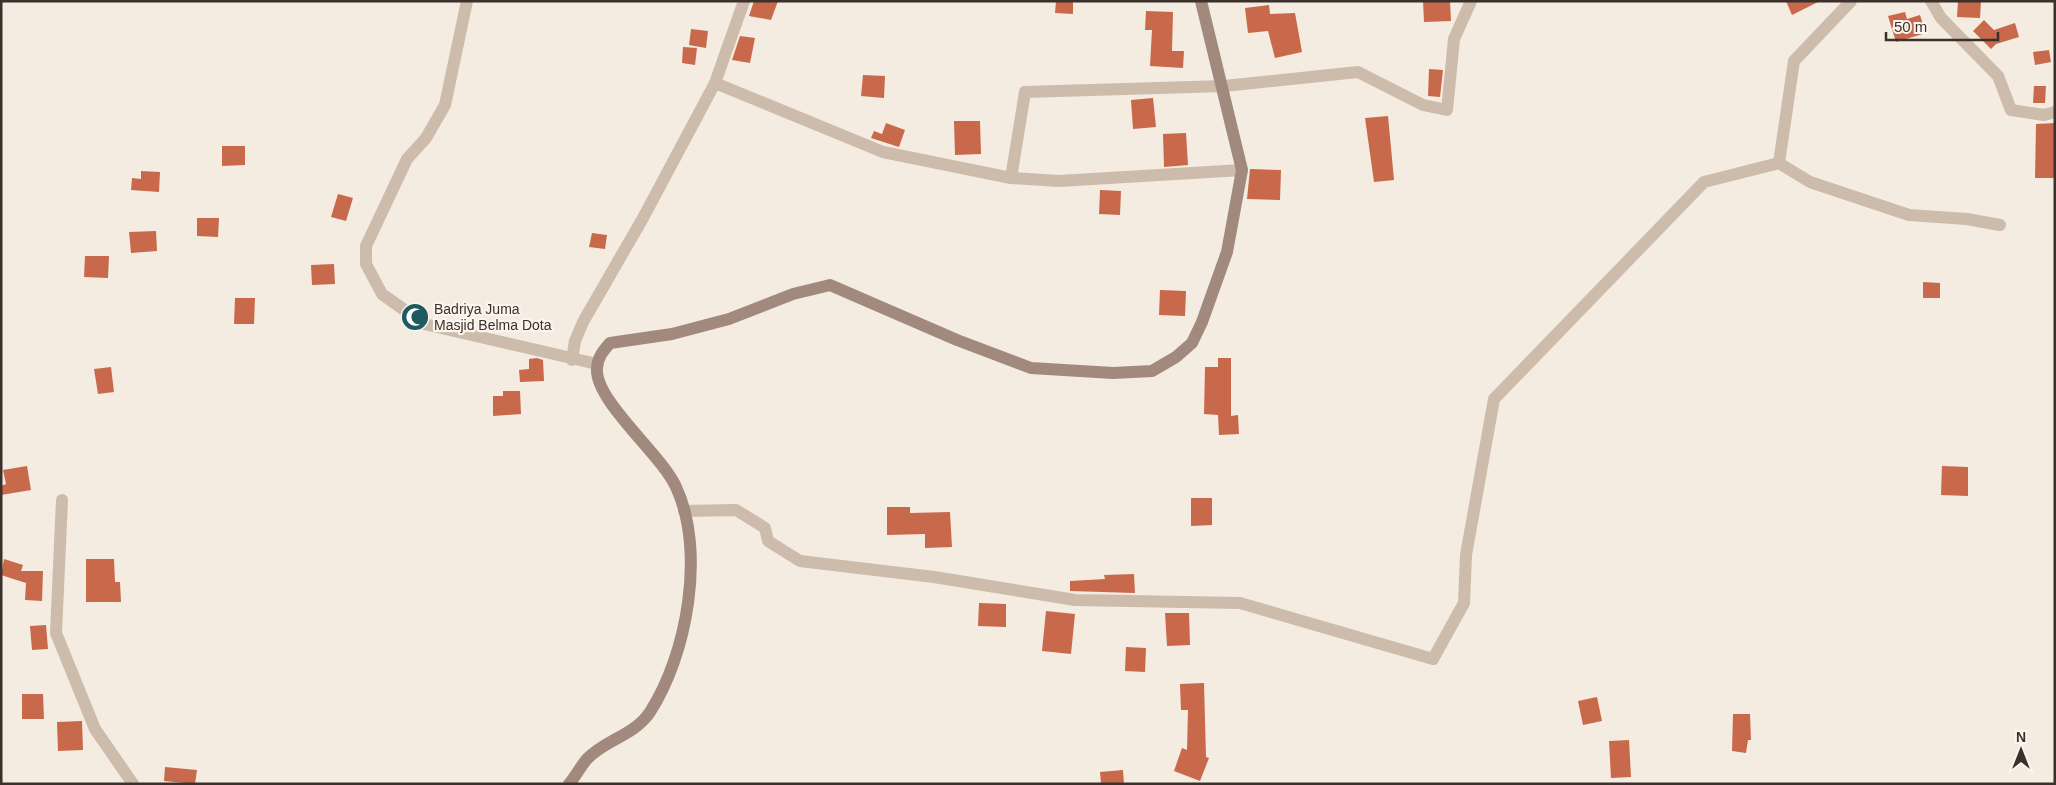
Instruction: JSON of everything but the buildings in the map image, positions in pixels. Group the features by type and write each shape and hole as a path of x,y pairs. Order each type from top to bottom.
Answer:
{"main road":[{"path":"569,784 586,760 604,746 633,730 649,714 674,665 689,595 690,547 684,510 676,486 603,392 596,371 599,356 610,343 672,334 728,319 793,294 830,285 958,340 1031,368 1113,373 1152,371 1176,357 1192,343 1202,322 1227,252 1242,170 1224,86 1201,1"}],"street":[{"path":"467,1 445,105 426,138 407,159 366,246 366,264 382,294 424,324 572,360 597,364"},
{"path":"572,360 583,322 644,218 715,83 744,1"},
{"path":"1011,178 1025,92 1224,86 1358,72 1423,105 1447,110 1454,39 1471,1"},
{"path":"1779,163 1794,61 1851,1"},
{"path":"1931,1 1941,18 1998,76 2011,110 2044,114 2055,112"},
{"path":"715,83 883,152 1011,178 1059,181 1242,170"},
{"path":"684,510 736,510 765,528 768,541 800,562 934,577 1075,600 1240,603 1433,659 1464,603 1466,555 1494,399 1704,182 1779,163 1810,182 1910,215 1967,219 2000,225"},
{"path":"62,500 56,633 95,729 133,784"}],"place":[{"name":"Badriya Juma Masjid Belma Dota","path":"415,317"}]}
